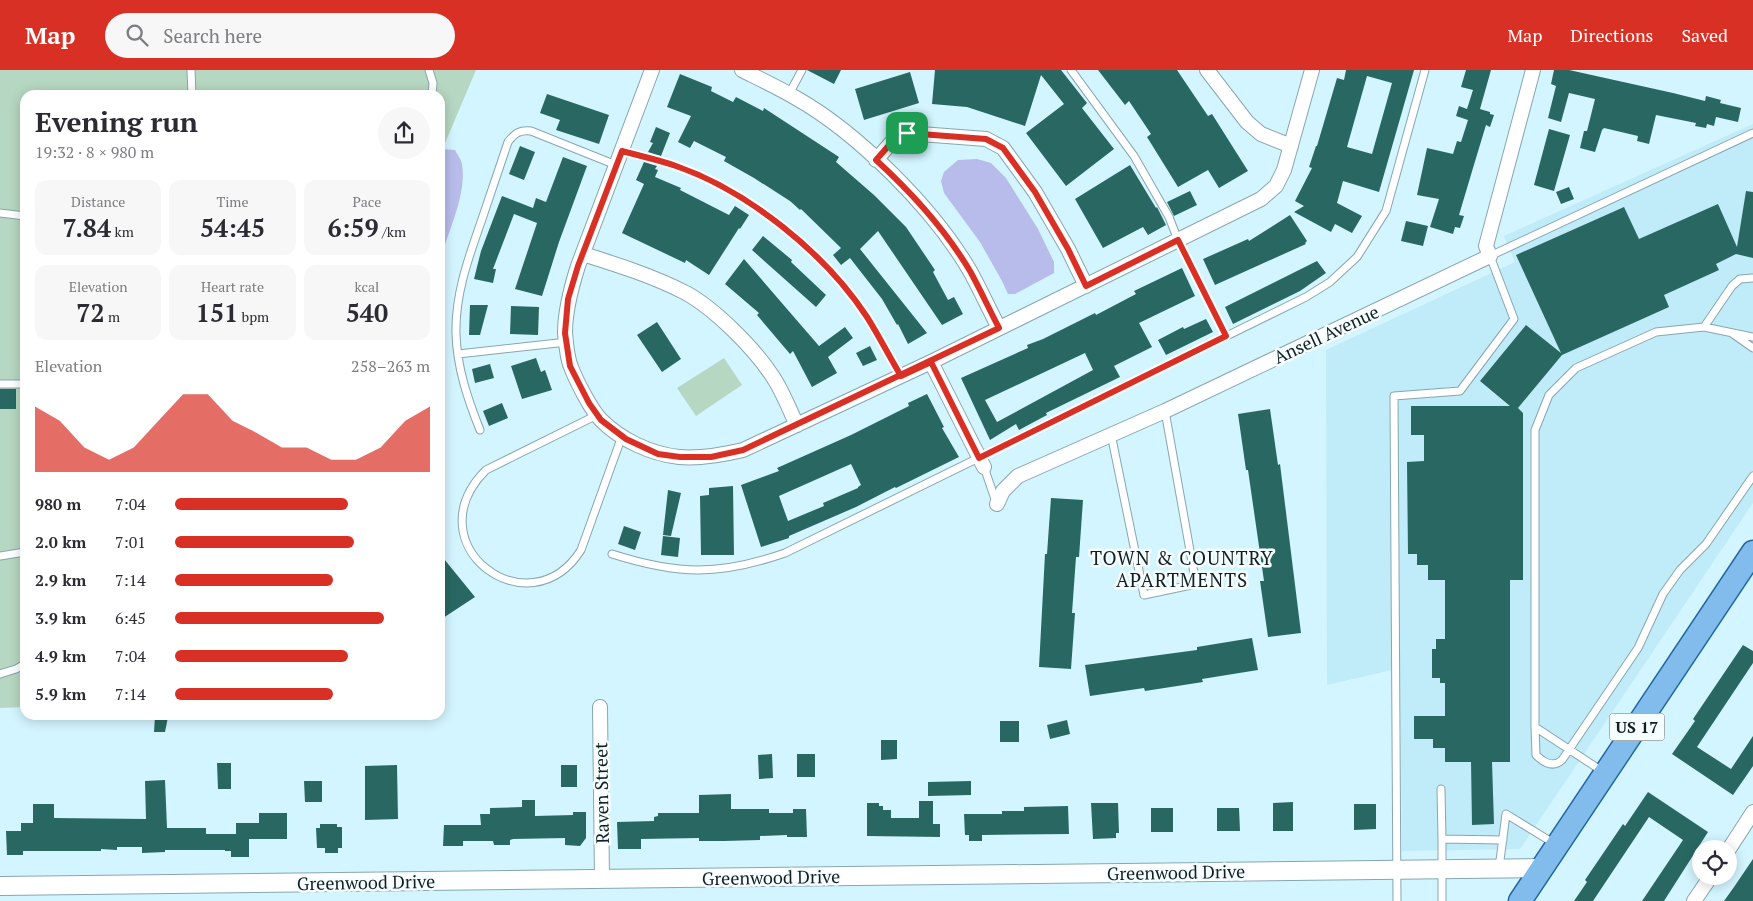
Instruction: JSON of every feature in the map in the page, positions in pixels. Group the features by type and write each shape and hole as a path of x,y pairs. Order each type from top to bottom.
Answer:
{"main road":[{"name":"US 17","path":"1520,901 1753,552"}],"street":[{"path":"652,70 568,299 565,333 570,366 589,403 601,420 622,436 658,454 680,457 711,457 743,450 931,362 1261,200 1276,186 1284,170 1312,70"},
{"path":"742,70 789,94 841,128 896,177 939,226 969,270 999,328"},
{"path":"1207,70 1247,122 1261,134 1291,146"},
{"path":"1490,256 1486,246 1533,70"},
{"path":"876,160 898,135 907,133 986,139 994,142 1003,148 1035,192 1068,249 1086,286"},
{"path":"583,254 643,273 687,294 718,317 747,345 773,377 797,425"},
{"name":"Ansell Avenue","path":"997,504 1004,491 1018,476 1165,411 1490,256"},
{"path":"931,362 982,462"},
{"name":"Raven Street","path":"600,707 602,879"},
{"path":"1735,840 1753,812"},
{"name":"Greenwood Drive","path":"0,886 1543,868"},
{"path":"1694,901 1705,885"}],"lane":[{"path":"191,70 192,90"},
{"path":"428,70 432,90"},
{"path":"789,94 802,70"},
{"path":"1071,70 1134,156 1169,217 1178,240 1226,336"},
{"path":"612,554 644,564 679,570 709,570 761,562 785,554 982,462 1226,336 1306,297 1330,282 1357,257 1386,211 1425,70"},
{"path":"480,430 468,400 460,369 456,334 458,301 464,270 508,142 516,132 523,130 531,131 616,166"},
{"path":"1397,901 1394,396 1460,391 1514,320 1490,256 1753,133"},
{"path":"622,151 677,166 722,186 761,210 796,238 838,278 867,316 901,376"},
{"path":"0,213 20,215"},
{"path":"1704,327 1732,286 1740,279 1753,278"},
{"path":"1753,337 1704,327 1656,332 1576,368 1549,395 1535,430 1535,726 1536,755 1546,763 1558,764 1569,749 1638,648 1663,594 1680,570 1706,544 1753,476"},
{"path":"1729,332 1753,348"},
{"path":"458,354 567,342"},
{"path":"0,384 20,384"},
{"path":"1111,434 1144,595 1196,584 1165,411"},
{"path":"598,415 486,470 475,481 466,497 462,516 464,534 470,551 482,566 496,576 512,582 524,583 536,582 556,575 570,564 581,550 622,436"},
{"path":"982,462 997,504"},
{"path":"0,556 20,553"},
{"path":"0,674 20,667"},
{"path":"1535,726 1606,774"},
{"path":"1441,789 1442,901"},
{"path":"1499,868 1506,814 1558,846"},
{"path":"1442,840 1503,840"}],"shaded area":[{"path":"1753,124 1753,503 1520,849 1402,851 1400,668 1327,685 1326,350 1515,262 1504,236"},
{"path":"445,149 455,150 461,162 462,188 445,246"},
{"path":"977,159 991,163 1006,178 1038,229 1054,262 1054,273 1015,294 1008,294 980,242 944,193 941,181 944,172 958,160"}],"green space":[{"path":"0,70 476,70 445,143 445,90 20,90 20,707 0,708"},
{"path":"724,358 742,385 696,416 677,388"}],"building":[{"path":"807,70 841,70 834,84"},
{"path":"935,70 1061,70 1087,103 1082,108 1114,149 1066,186 1026,133 1064,104 1041,75 1025,126 967,107 932,104"},
{"path":"1098,70 1177,70 1208,116 1212,114 1248,171 1219,188 1208,170 1178,187 1147,137 1151,134 1129,101 1125,105"},
{"path":"1346,70 1414,70 1379,192 1343,181 1337,203 1362,216 1352,233 1335,224 1331,232 1294,212 1304,206 1295,201 1312,168 1309,167 1337,78 1344,80","holes":["1367,76 1392,83 1372,154 1347,147"]},
{"path":"1466,70 1491,70 1480,109 1494,115 1490,127 1486,125 1473,168 1459,215 1464,216 1460,228 1455,227 1453,234 1430,227 1439,199 1417,195 1427,148 1453,154 1457,141 1461,142 1468,120 1456,116 1459,106 1467,109 1473,90 1461,87"},
{"path":"1554,70 1569,70 1705,101 1706,96 1721,100 1720,103 1741,108 1738,122 1716,117 1714,126 1707,124 1706,128 1695,126 1696,123 1656,115 1649,144 1637,141 1638,136 1604,128 1595,152 1580,148 1584,131 1587,131 1595,99 1569,93 1561,122 1548,118 1556,86 1551,84"},
{"path":"910,72 919,103 864,120 855,89"},
{"path":"680,74 712,87 711,91 733,102 736,97 763,111 764,108 839,157 836,162 874,195 906,227 935,270 933,272 948,300 954,297 963,314 942,325 878,231 860,249 927,333 908,344 882,299 850,258 841,265 833,255 841,248 801,209 724,161 726,157 694,141 690,148 678,142 691,116 667,107"},
{"path":"547,94 609,115 599,144 556,130 560,120 540,113"},
{"path":"656,127 670,133 661,156 648,152 653,143 650,142"},
{"path":"1549,129 1570,135 1554,191 1534,185"},
{"path":"520,146 535,152 524,180 509,174"},
{"path":"563,157 587,166 559,242 542,296 515,289 537,223 514,214 493,269 496,269 493,283 474,279 481,251 502,196 533,208 536,198 546,202"},
{"path":"644,162 657,166 655,169 658,170 655,177 681,188 680,190 729,215 735,206 749,215 709,275 686,260 685,263 622,233 644,184 636,180"},
{"path":"1130,165 1157,207 1166,225 1148,235 1143,227 1103,248 1075,199"},
{"path":"1569,187 1574,199 1561,204 1556,192"},
{"path":"1190,191 1197,205 1174,216 1167,202"},
{"path":"1746,191 1753,192 1753,258 1736,254 1716,264 1719,270 1664,295 1669,307 1562,355 1518,408 1523,413 1523,580 1510,580 1510,762 1492,762 1494,824 1472,825 1471,762 1445,762 1445,748 1433,748 1433,739 1414,739 1414,716 1445,716 1445,683 1440,683 1440,678 1432,678 1432,649 1436,649 1436,639 1445,639 1445,580 1428,580 1428,565 1417,565 1417,554 1408,554 1407,462 1424,461 1424,435 1411,435 1411,406 1510,406 1480,381 1526,325 1561,353 1516,255 1624,207 1639,239 1718,204 1737,247"},
{"path":"1290,215 1307,241 1306,244 1215,285 1203,259 1248,239 1249,241"},
{"path":"1406,221 1428,226 1423,246 1401,241"},
{"path":"763,236 792,260 791,262 826,295 816,307 752,250"},
{"path":"744,259 819,346 845,327 853,338 828,357 837,373 812,387 793,351 790,354 757,315 759,313 725,284"},
{"path":"1317,261 1326,273 1300,291 1233,324 1225,307"},
{"path":"1182,268 1195,296 1139,323 1152,347 1114,366 1120,377 1046,413 1047,415 1019,430 1016,424 990,440 961,378 1028,348 1027,345 1095,313 1096,315 1136,294 1134,291","holes":["1085,353 1093,370 997,422 985,400"]},
{"path":"470,305 488,305 480,335 469,335"},
{"path":"511,306 539,307 538,335 510,334"},
{"path":"1206,319 1213,332 1166,355 1158,340 1183,327 1184,329"},
{"path":"657,322 681,359 662,372 637,335"},
{"path":"870,346 877,360 863,366 856,353"},
{"path":"536,358 541,372 545,370 552,390 522,399 511,366"},
{"path":"490,364 494,378 475,383 472,369"},
{"path":"0,389 16,389 16,409 0,409"},
{"path":"927,394 944,427 942,428 959,457 856,507 789,536 789,538 761,547 741,485 779,471 777,468 851,435 909,406 908,403","holes":["851,464 861,485 823,503 824,506 788,521 779,496"]},
{"path":"502,403 508,418 489,426 483,411"},
{"path":"1270,409 1278,465 1280,464 1301,633 1268,637 1260,581 1264,581 1238,414"},
{"path":"733,486 734,555 701,555 700,496 709,495 709,488"},
{"path":"668,490 681,493 671,536 663,535"},
{"path":"1051,498 1083,500 1079,557 1076,557 1072,613 1075,613 1071,669 1039,667 1045,554 1047,554"},
{"path":"624,526 641,532 635,550 618,544"},
{"path":"663,536 680,538 678,557 661,555"},
{"path":"445,560 475,597 445,617"},
{"path":"1252,638 1258,670 1202,679 1203,682 1145,691 1144,688 1090,696 1085,665 1197,650 1197,647"},
{"path":"1743,645 1753,651 1753,663 1697,747 1731,769 1753,736 1753,766 1733,795 1672,754 1695,721 1693,719"},
{"path":"155,720 167,720 165,732 154,732"},
{"path":"1067,720 1070,734 1050,739 1047,725"},
{"path":"1000,721 1019,721 1019,742 1000,742"},
{"path":"881,740 897,740 897,759 881,760"},
{"path":"772,754 773,778 759,779 758,755"},
{"path":"797,754 815,754 815,777 797,777"},
{"path":"217,763 231,763 231,789 218,789"},
{"path":"397,765 398,819 365,820 365,766"},
{"path":"561,765 577,765 577,787 561,787"},
{"path":"165,780 167,828 206,828 206,834 236,834 236,823 259,823 259,813 287,813 287,839 249,839 249,857 231,857 231,851 225,850 165,850 165,852 142,853 142,847 117,847 117,850 101,849 101,851 23,851 23,855 7,855 6,831 21,831 21,823 33,823 33,804 54,804 54,818 146,819 145,781"},
{"path":"304,781 322,781 322,802 305,802"},
{"path":"971,781 971,795 928,796 928,782"},
{"path":"1648,792 1708,832 1703,840 1692,840 1692,857 1664,901 1642,901 1683,840 1649,817 1593,901 1574,901 1587,882 1585,880 1623,824 1625,826"},
{"path":"731,794 731,809 769,809 769,813 793,813 793,809 806,809 807,837 787,837 787,835 760,836 760,840 724,841 699,841 699,838 641,839 641,849 618,849 617,822 654,821 654,817 658,816 658,813 699,813 699,795"},
{"path":"522,800 535,800 535,816 573,815 573,812 586,812 586,838 580,846 565,845 565,838 513,839 510,840 510,845 494,845 493,841 463,841 463,846 443,846 444,825 481,825 480,814 490,814 490,808 522,807"},
{"path":"919,801 933,801 933,824 940,824 940,837 867,836 867,803 879,803 879,806 883,806 883,810 891,810 891,818 919,818"},
{"path":"1293,802 1293,831 1273,831 1273,803"},
{"path":"1091,803 1118,803 1119,833 1116,833 1116,838 1093,839"},
{"path":"1354,804 1376,804 1376,829 1354,830"},
{"path":"1068,806 1069,834 982,835 982,841 969,841 969,835 965,835 964,814 1002,814 1002,811 1024,811 1024,807"},
{"path":"1151,808 1173,808 1173,832 1151,832"},
{"path":"1217,808 1239,808 1240,831 1217,831"},
{"path":"320,824 337,824 337,827 342,827 342,848 338,848 338,853 325,853 325,848 317,848 316,828 320,828"},
{"path":"1753,859 1753,901 1724,901"}],"district":[{"name":"TOWN & COUNTRY APARTMENTS","path":"1182,568"}],"route":[{"path":"907,133 898,135 876,160 896,177 939,226 969,270 999,328 931,362 743,450 711,457 680,457 658,454 626,439 601,420 589,403 570,366 565,333 568,299 578,266 622,151 677,166 722,186 761,210 796,238 838,278 867,316 901,376 931,362 979,458 1226,336 1178,240 1086,286 1068,249 1035,192 1003,148 986,139 907,133"}]}
